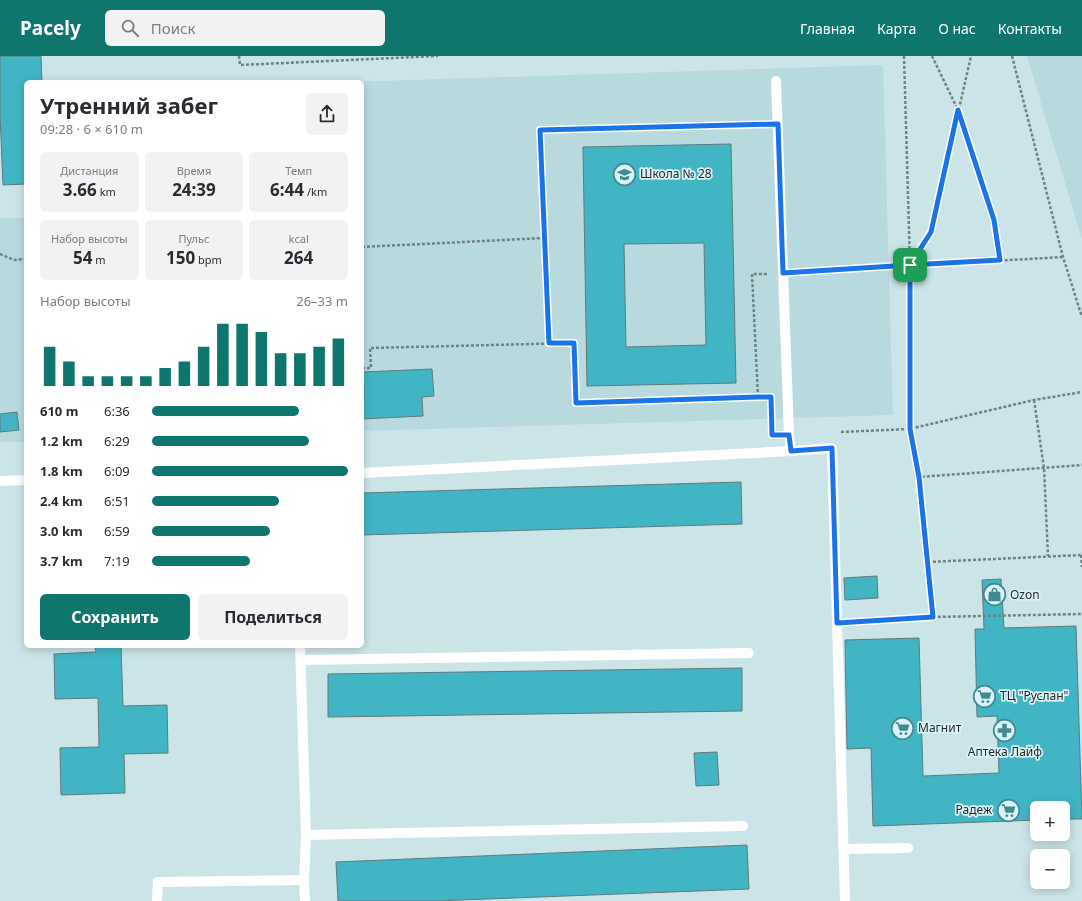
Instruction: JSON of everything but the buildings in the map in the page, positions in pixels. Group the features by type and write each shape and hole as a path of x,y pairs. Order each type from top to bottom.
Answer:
{"lane":[{"path":"776,81 789,435 791,451"},
{"path":"364,473 832,448 845,901"},
{"path":"0,481 24,480"},
{"path":"300,648 306,835 304,880 305,901"},
{"path":"301,660 749,653"},
{"path":"306,835 743,826"},
{"path":"843,849 908,848"},
{"path":"157,901 158,882 304,880"}],"path":[{"path":"239,56 240,64 438,56"},
{"path":"904,56 910,265 910,429 919,477 933,617"},
{"path":"932,56 958,110 994,220 1000,260"},
{"path":"910,265 931,232 971,56"},
{"path":"1012,56 1063,257 1082,317"},
{"path":"549,343 540,130 778,124"},
{"path":"364,247 544,238"},
{"path":"0,254 14,260 24,259"},
{"path":"758,397 752,274 1063,257"},
{"path":"364,368 371,368 370,348 574,343 576,403 771,397"},
{"path":"834,433 910,429 1034,400 1082,392"},
{"path":"1034,400 1044,468 1048,556"},
{"path":"919,477 1082,465"},
{"path":"928,562 1082,555 1082,567"},
{"path":"837,623 933,617 1082,614"}],"shaded area":[{"path":"1027,56 1082,56 1082,239"},
{"name":"Школа № 28","path":"883,65 893,415 364,431 364,82"},
{"path":"0,218 24,218 24,442 0,442"}],"place":[{"name":"Школа № 28","path":"624,174"},
{"name":"Ozon","path":"995,595"},
{"name":"ТЦ \"Руслан\"","path":"984,696"},
{"name":"Магнит","path":"902,728"},
{"name":"Аптека Лайф","path":"1005,731"},
{"name":"Радеж","path":"1008,810"}],"route":[{"path":"910,265 783,273 778,124 540,130 549,343 574,343 576,403 771,397 772,435 789,435 791,451 832,448 837,623 933,617 919,477 910,429 910,265 931,232 958,110 994,220 1000,260 910,265"}]}
